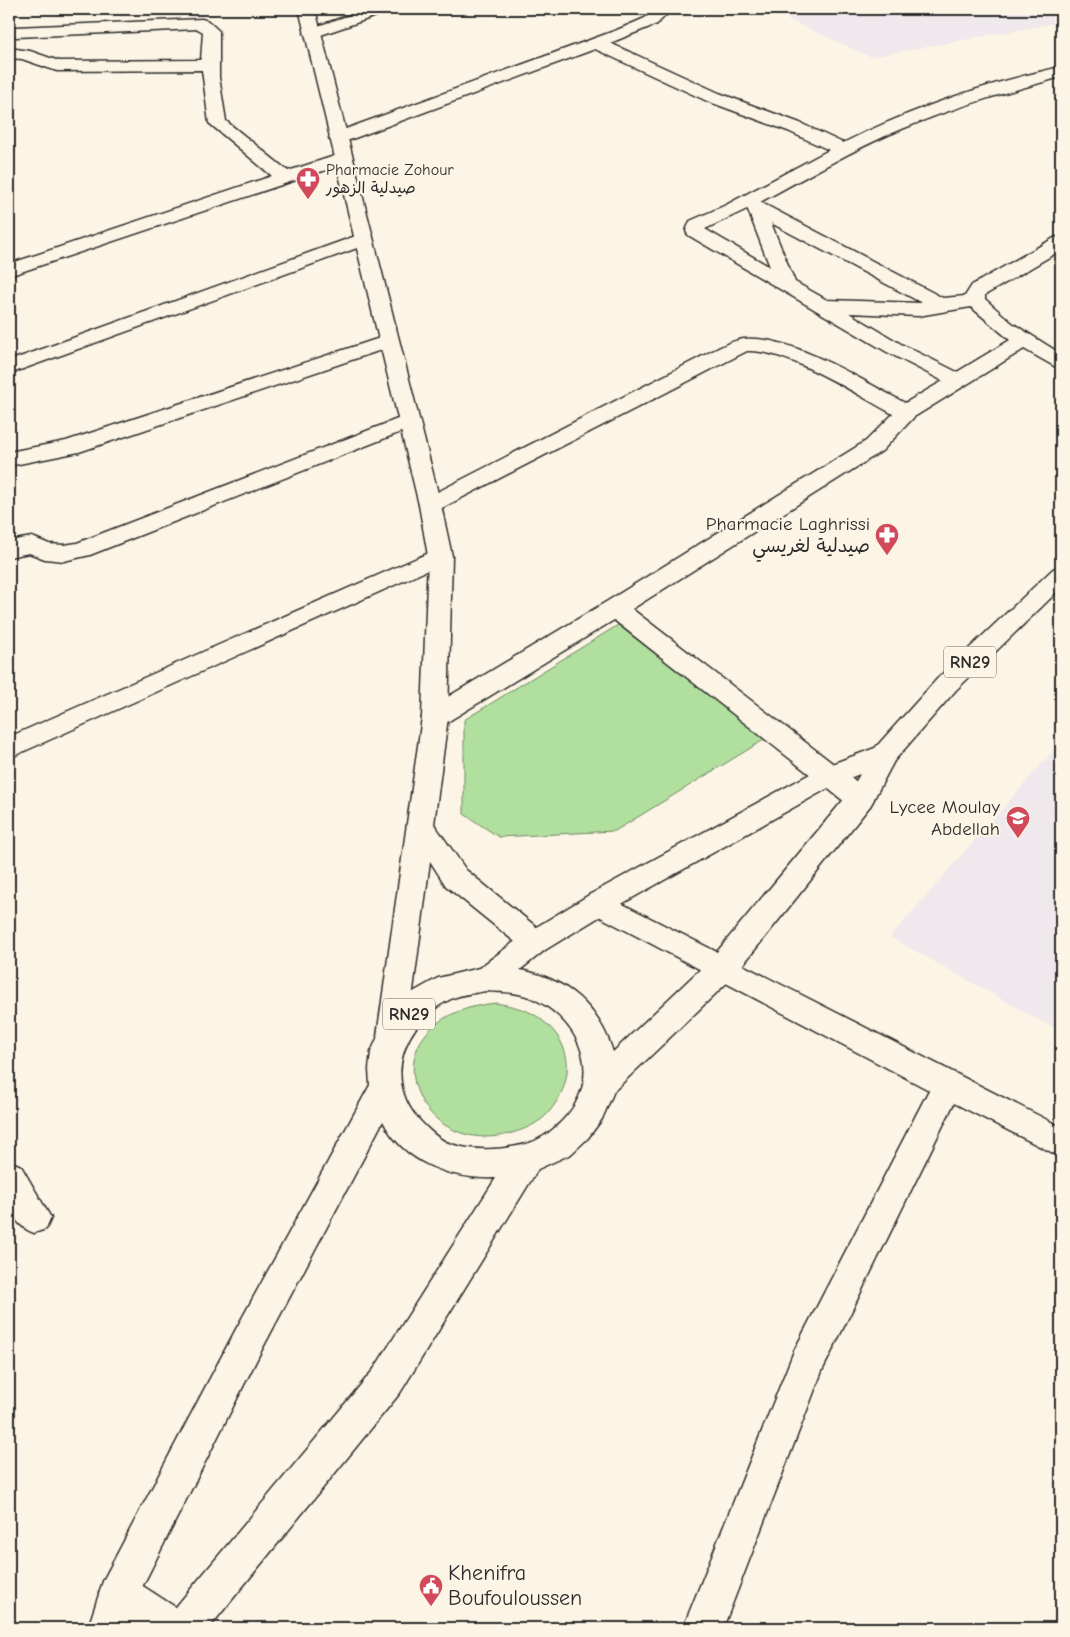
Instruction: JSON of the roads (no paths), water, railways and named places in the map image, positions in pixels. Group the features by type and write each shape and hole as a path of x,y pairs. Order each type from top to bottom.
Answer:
{"street":[{"path":"308,9 312,33 430,505 440,556 435,717 422,827 392,1036"},
{"path":"312,33 383,9"},
{"path":"338,138 596,43 651,21 664,9"},
{"path":"211,65 57,66 24,54 9,54 19,24 99,27 202,24 211,31 208,40 211,65 214,112 218,123 286,178"},
{"path":"596,43 713,97 794,127 842,150"},
{"path":"957,380 894,348 695,231 697,225 706,219 752,204 842,150 876,134 932,112 1061,72"},
{"path":"9,270 344,158"},
{"path":"752,204 786,283"},
{"path":"752,204 932,301 947,305"},
{"path":"9,368 364,239"},
{"path":"1061,242 979,289 975,294 975,300 990,317 1023,342 1061,362"},
{"path":"824,306 918,310 933,309 975,300"},
{"path":"9,459 71,447 389,341"},
{"path":"435,717 615,608 874,446 906,412 1023,342"},
{"path":"430,505 697,366 743,345 761,344 811,362 906,412"},
{"path":"9,549 32,545 45,550 64,553 82,550 408,421"},
{"path":"9,748 440,556"},
{"name":"RN29","path":"600,1084 722,968 860,799 884,755 948,684 1061,574"},
{"path":"615,608 860,799"},
{"name":"RN29","path":"486,979 535,942 599,904 830,775 884,755"},
{"path":"422,827 456,878 535,942"},
{"path":"599,904 1061,1143"},
{"name":"RN29","path":"486,979 518,980 547,990 572,1007 590,1029 599,1055 600,1084 592,1108 577,1130 554,1148 526,1160 488,1164 464,1162 434,1152 411,1135 394,1113 385,1087 385,1061 392,1036 415,1007 448,987 486,979"},
{"path":"703,1628 808,1363 948,1083"},
{"name":"RN29","path":"113,1611 247,1343 385,1087"},
{"path":"184,1628 387,1381 526,1160"},
{"path":"9,1176 34,1218"},
{"path":"113,1611 172,1628"}],"place":[{"name":"Pharmacie Zohour صيدلية الزهور","path":"308,200"},
{"name":"Pharmacie Laghrissi صيدلية لغريسي","path":"887,556"},
{"name":"Lycee Moulay Abdellah","path":"1018,839"},
{"name":"Khenifra Boufouloussen","path":"431,1607"}]}
